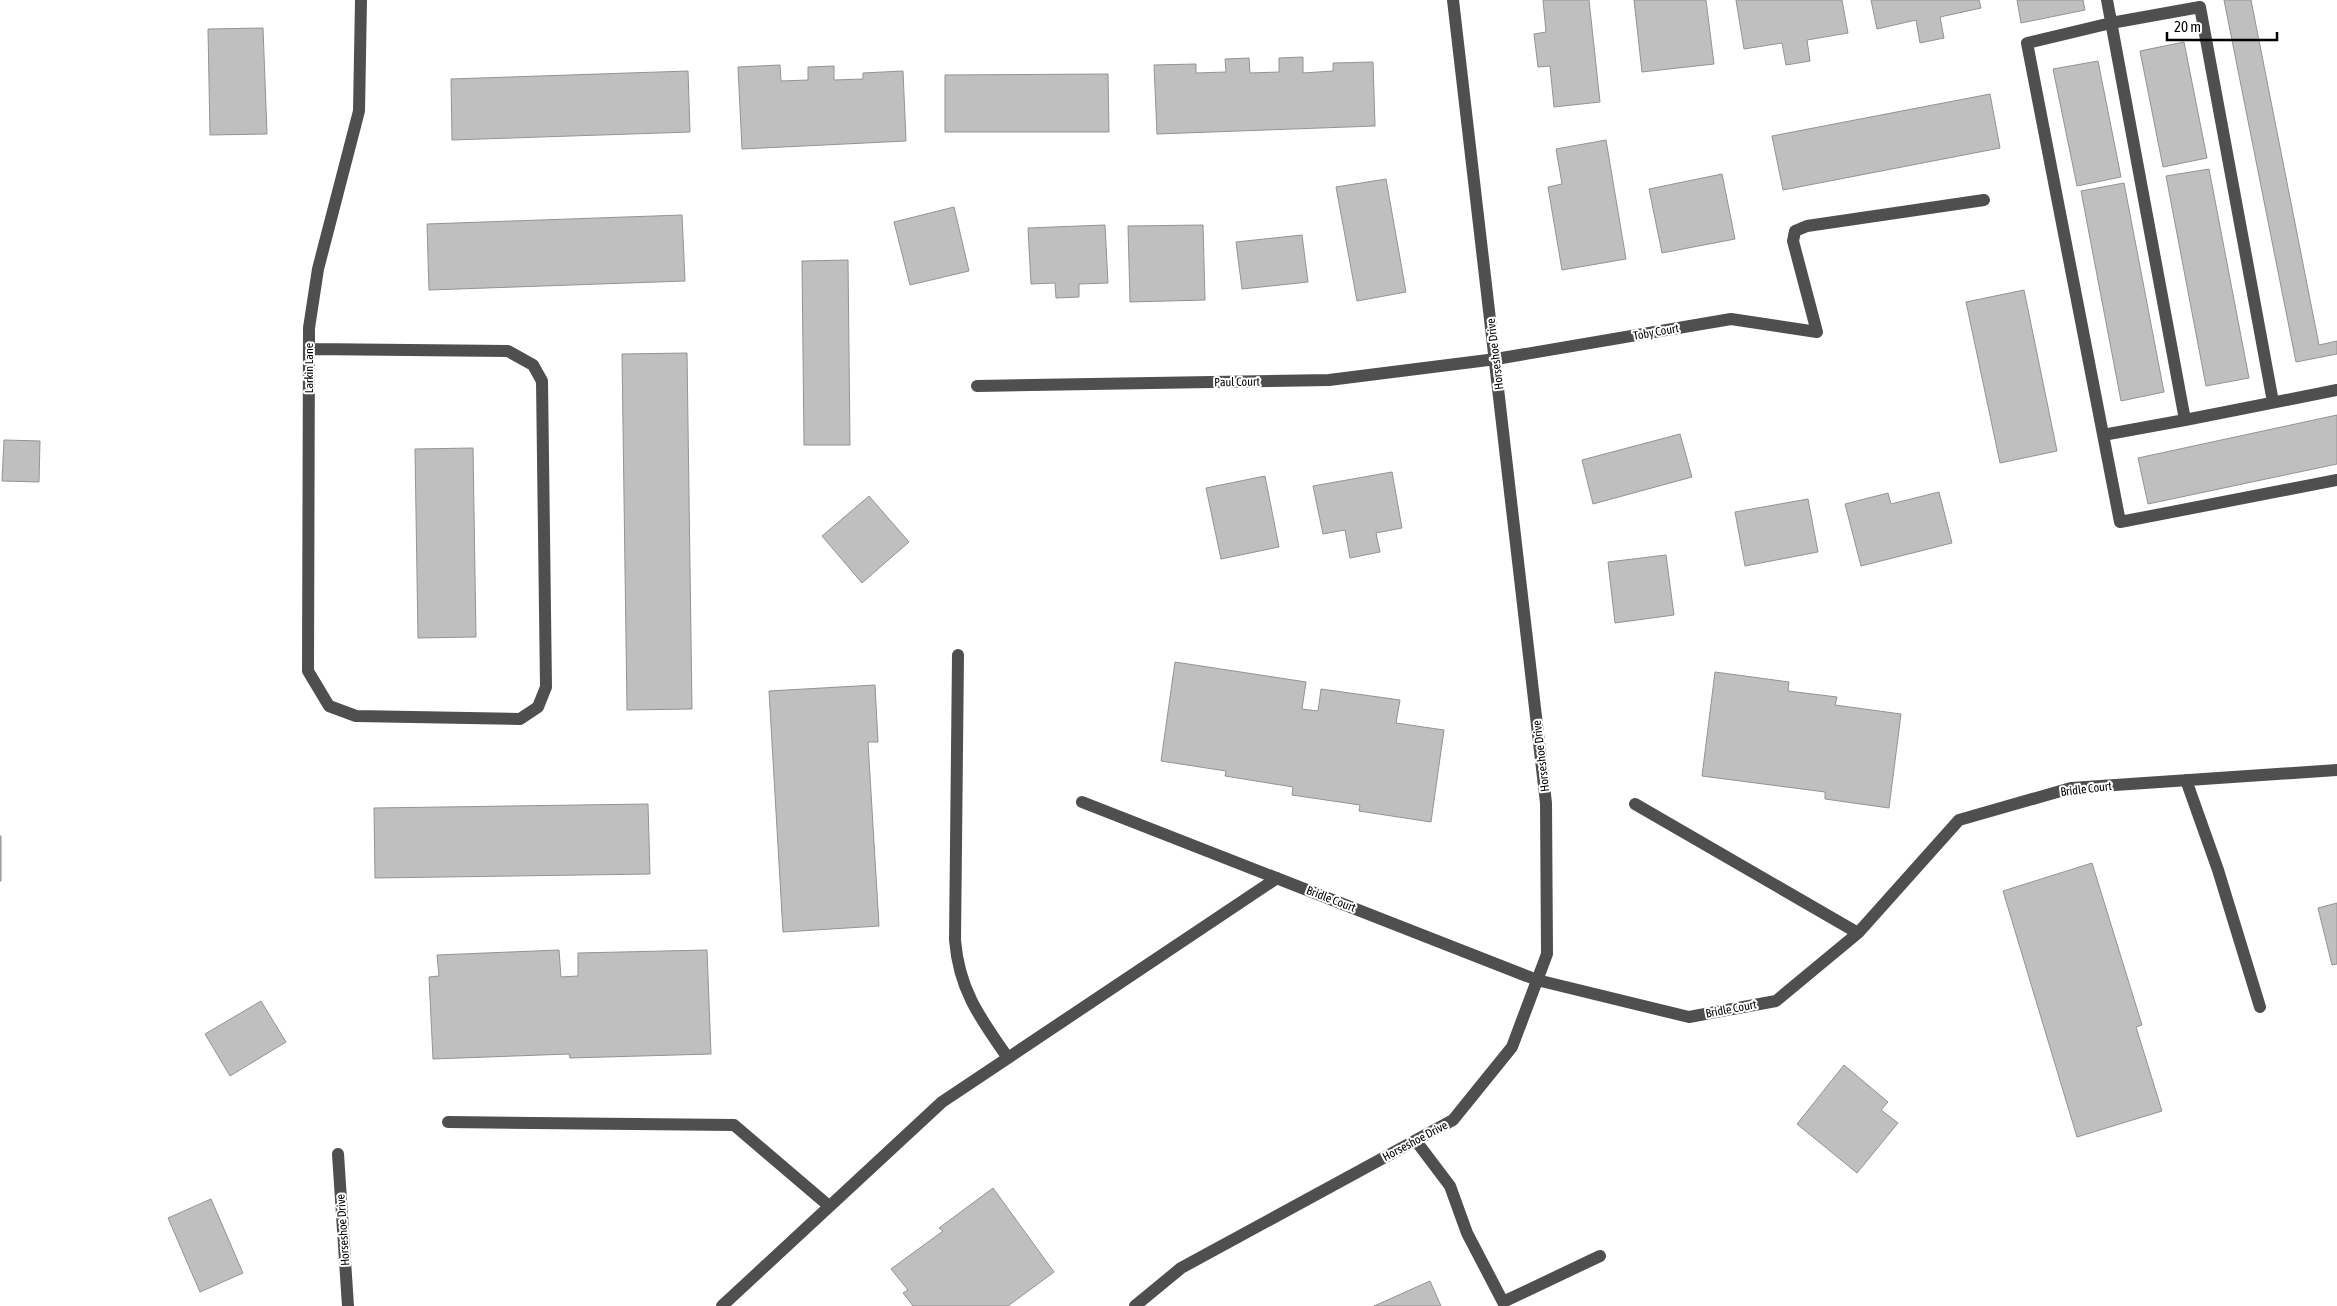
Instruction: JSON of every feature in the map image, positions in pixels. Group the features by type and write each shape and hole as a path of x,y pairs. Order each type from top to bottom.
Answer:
{"street":[{"name":"Larkin Lane","path":"309,348 508,351 533,365 542,381 546,687 538,707 520,719 356,716 329,706 308,671 309,328 318,269 359,111 361,0"},
{"name":"Horseshoe Drive","path":"1135,1306 1181,1268 1454,1120 1512,1047 1547,954 1546,803 1453,0"},
{"path":"2107,0 2185,420"},
{"path":"2273,402 2200,7 2111,23 2027,43 2120,522 2337,480"},
{"name":"Toby Court","path":"1496,359 1731,319 1817,332 1793,241 1795,231 1807,226 1984,200"},
{"name":"Paul Court","path":"977,386 1329,380 1496,359"},
{"path":"2103,436 2337,390"},
{"path":"958,655 955,940 957,965 981,1020 1008,1058"},
{"name":"Bridle Court","path":"1082,802 1537,980 1689,1017 1776,1001 1858,933 1959,820 2071,788 2337,770"},
{"path":"2186,780 2218,870 2260,1007"},
{"path":"1635,804 1858,933"},
{"path":"722,1306 942,1102 1277,878"},
{"path":"448,1122 734,1125 830,1206"},
{"path":"1416,1140 1450,1186 1467,1233 1503,1302 1600,1256"},
{"name":"Horseshoe Drive","path":"338,1154 348,1306"}],"building":[{"path":"1543,0 1589,0 1600,102 1554,107 1550,66 1538,67 1534,34 1546,32"},
{"path":"1634,0 1706,0 1714,64 1642,72"},
{"path":"1736,0 1842,0 1848,33 1807,40 1810,61 1786,65 1782,43 1744,49"},
{"path":"1871,0 1979,0 1981,8 1940,17 1944,38 1920,43 1916,20 1877,29"},
{"path":"2017,0 2083,0 2085,10 2021,23"},
{"path":"2224,0 2251,0 2319,345 2337,341 2337,354 2296,362"},
{"path":"263,28 267,134 210,135 208,29"},
{"path":"2184,42 2207,158 2163,167 2140,51"},
{"path":"1303,57 1303,73 1333,71 1333,63 1373,62 1375,126 1157,134 1154,65 1196,64 1196,73 1226,72 1225,59 1249,58 1250,73 1279,72 1279,58"},
{"path":"2098,61 2121,177 2077,186 2053,69"},
{"path":"780,65 781,81 808,80 808,67 834,66 834,80 863,79 863,73 903,71 906,141 742,149 738,67"},
{"path":"688,71 690,132 452,140 451,79"},
{"path":"1108,74 1109,132 945,132 945,75"},
{"path":"1990,94 2000,148 1783,190 1772,136"},
{"path":"1606,140 1626,259 1562,270 1548,187 1562,184 1556,149"},
{"path":"2209,169 2249,378 2206,386 2166,176"},
{"path":"1722,174 1735,239 1662,253 1649,189"},
{"path":"1386,179 1406,292 1357,301 1336,187"},
{"path":"2124,183 2164,392 2121,401 2081,191"},
{"path":"954,207 969,271 910,285 894,222"},
{"path":"682,215 685,281 429,290 427,224"},
{"path":"1105,225 1108,283 1079,284 1079,297 1056,298 1055,283 1031,284 1028,228"},
{"path":"1203,225 1205,300 1130,302 1128,226"},
{"path":"1302,235 1308,282 1242,289 1236,242"},
{"path":"848,260 850,445 804,445 802,261"},
{"path":"2024,290 2057,451 2000,463 1966,302"},
{"path":"687,353 692,709 627,710 622,354"},
{"path":"2337,415 2337,464 2148,504 2138,458"},
{"path":"1680,434 1692,477 1593,504 1582,460"},
{"path":"4,440 40,441 39,482 2,481"},
{"path":"473,448 476,637 418,638 415,449"},
{"path":"1392,472 1402,528 1376,533 1380,552 1350,558 1345,530 1323,534 1313,486"},
{"path":"1265,476 1279,547 1221,559 1206,488"},
{"path":"1939,492 1952,543 1861,566 1845,504 1888,493 1891,504"},
{"path":"869,496 909,542 862,583 822,536"},
{"path":"1808,499 1818,552 1745,566 1735,512"},
{"path":"1666,555 1674,615 1615,623 1608,562"},
{"path":"1175,662 1306,682 1302,709 1318,711 1321,689 1400,700 1396,723 1444,730 1431,822 1359,811 1360,805 1292,795 1293,787 1225,776 1226,771 1161,761"},
{"path":"1715,672 1789,682 1788,691 1837,697 1835,705 1901,714 1889,808 1825,799 1825,792 1702,776"},
{"path":"875,685 878,742 868,742 879,926 783,932 769,691"},
{"path":"648,804 650,874 375,878 374,808"},
{"path":"1,836 1,881 0,881"},
{"path":"2092,863 2142,1025 2136,1027 2162,1111 2077,1137 2003,891"},
{"path":"2337,903 2337,964 2332,965 2318,908"},
{"path":"559,950 561,977 578,976 578,953 707,950 711,1054 570,1058 569,1054 433,1059 429,977 439,976 437,955"},
{"path":"261,1001 286,1042 230,1076 205,1034"},
{"path":"1844,1065 1888,1102 1881,1110 1898,1123 1857,1173 1797,1124"},
{"path":"993,1188 1054,1272 1008,1306 913,1306 903,1293 908,1290 891,1269 943,1231 939,1228"},
{"path":"211,1199 243,1273 200,1292 168,1218"},
{"path":"1430,1281 1441,1306 1374,1306"}]}
